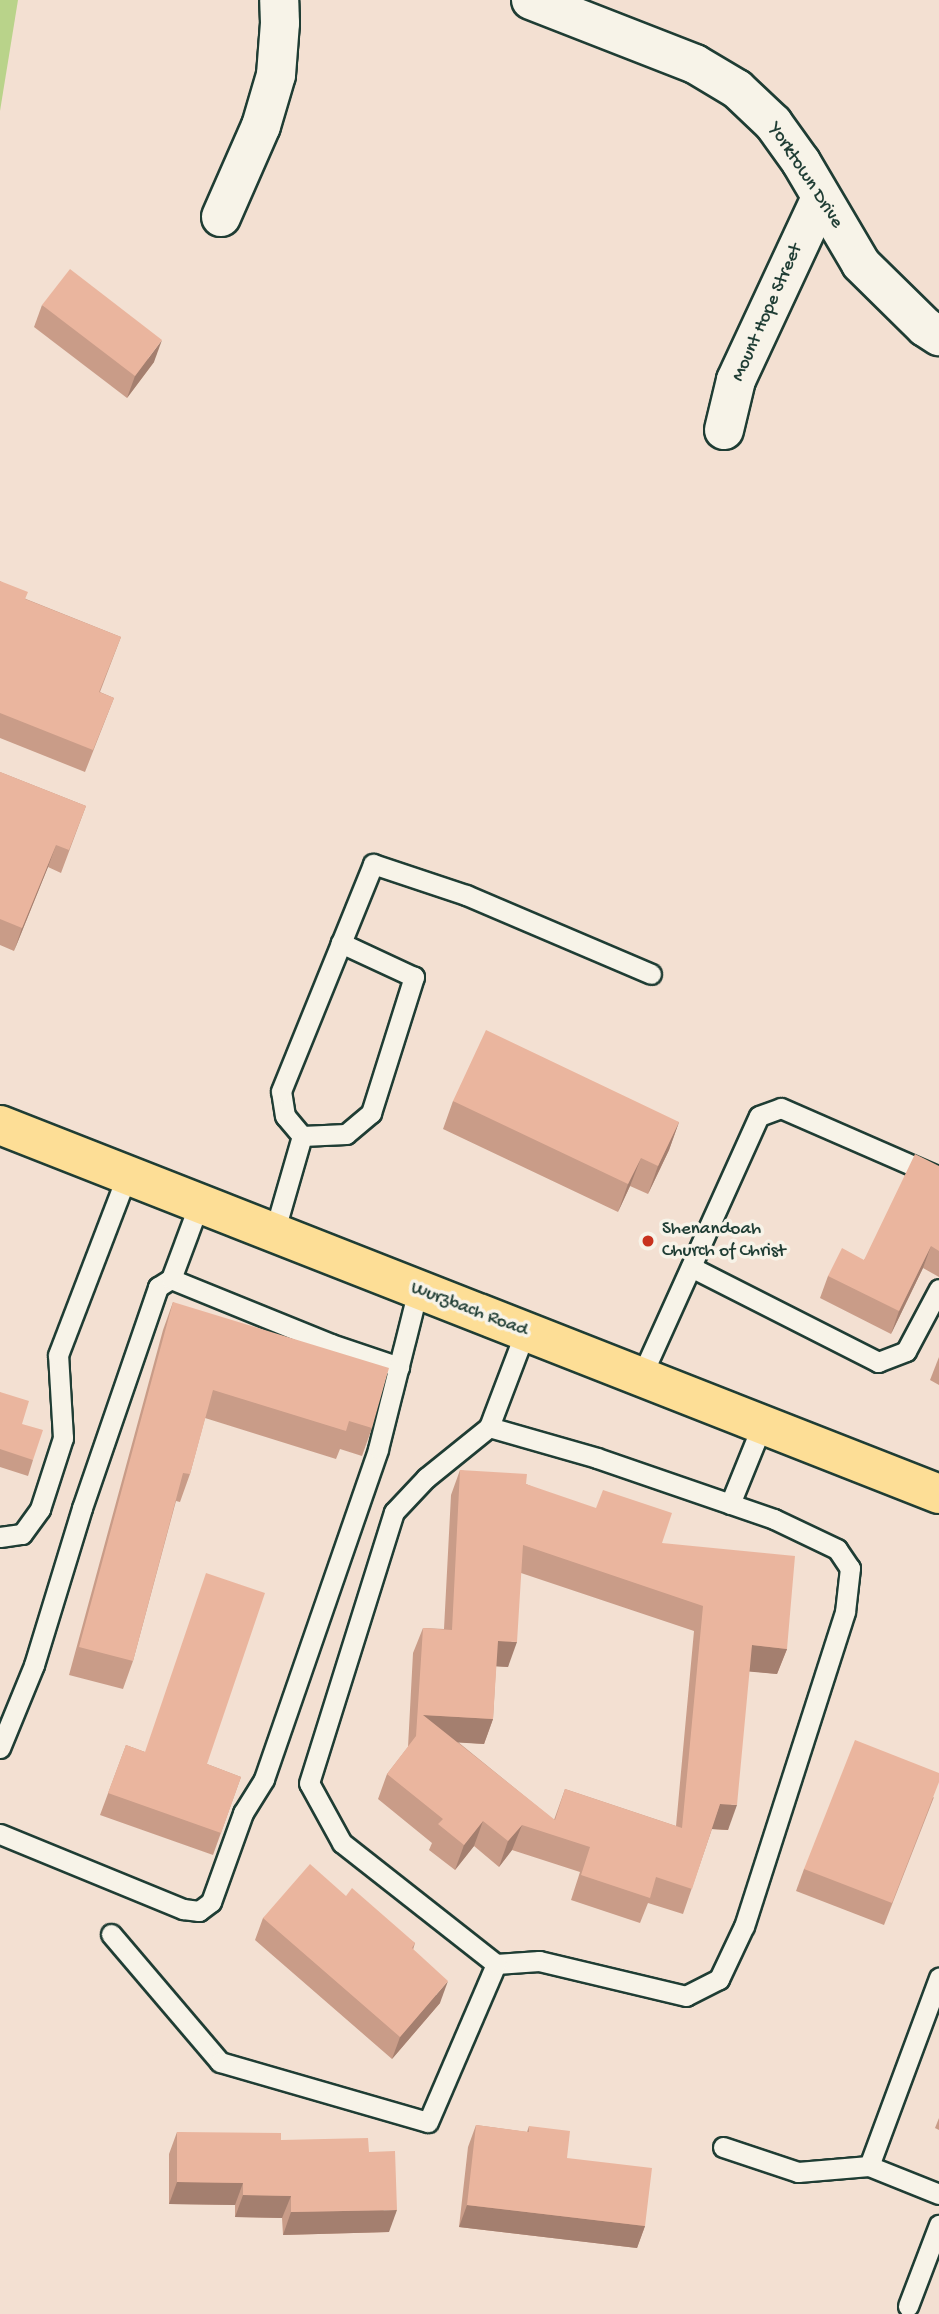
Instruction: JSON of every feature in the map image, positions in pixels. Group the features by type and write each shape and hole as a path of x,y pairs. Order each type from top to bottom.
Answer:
{"main road":[{"name":"Wurzbach Road","path":"0,1125 939,1494"}],"street":[{"path":"221,217 261,125 276,75 279,0"},
{"name":"Yorktown Drive","path":"531,0 695,64 737,89 773,122 801,162 861,264 925,327 939,336"},
{"name":"Mount Hope Street","path":"724,430 736,380 821,198"}],"lane":[{"path":"303,1136 285,1116 281,1091 373,864 466,895 651,974"},
{"path":"303,1136 346,1134 371,1113 414,977 341,943"},
{"path":"641,1377 759,1116 781,1108 939,1177"},
{"path":"274,1233 303,1136"},
{"path":"0,1537 22,1534 40,1509 63,1438 58,1355 127,1175"},
{"path":"0,1748 34,1665 82,1508 158,1287 171,1279 199,1204"},
{"path":"691,1267 878,1362 906,1351 939,1289"},
{"path":"171,1279 331,1345 399,1367"},
{"path":"0,1834 183,1909 199,1911 211,1902 243,1813 264,1779 378,1449 418,1290"},
{"path":"489,1427 597,1458 774,1519 837,1549 850,1568 845,1612 744,1926 719,1979 686,1996 539,1961 496,1964 342,1843 309,1783 394,1512 426,1478 489,1427 525,1332"},
{"path":"730,1504 762,1425"},
{"path":"111,1934 220,2062 428,2122 496,1964"},
{"path":"869,2166 939,1978"},
{"path":"723,2147 798,2172 869,2166 939,2194"},
{"path":"908,2306 939,2225"}],"green space":[{"path":"0,0 18,0 0,111"}],"building":[{"path":"70,269 162,340 135,376 42,305"},
{"path":"0,581 28,592 25,599 121,637 99,692 114,698 93,750 0,713"},
{"path":"0,772 86,806 69,850 56,845 22,928 0,919"},
{"path":"486,1030 679,1122 658,1166 641,1158 628,1184 453,1101"},
{"path":"915,1154 939,1166 939,1251 931,1246 899,1311 828,1276 842,1248 864,1260"},
{"path":"173,1302 389,1368 372,1428 349,1421 346,1431 213,1390 190,1474 183,1473 133,1661 79,1647"},
{"path":"0,1392 29,1401 22,1424 43,1430 33,1460 0,1449"},
{"path":"460,1470 527,1474 526,1484 596,1508 603,1490 672,1513 662,1543 795,1556 787,1649 752,1645 737,1805 720,1804 692,1889 656,1877 650,1898 581,1875 590,1847 522,1825 508,1841 483,1821 464,1845 438,1824 443,1819 387,1774 416,1736 423,1628 452,1630","holes":["523,1545 703,1606 682,1828 565,1789 555,1820 423,1715 493,1719 498,1641 517,1642"]},
{"path":"206,1573 265,1593 207,1764 241,1777 221,1833 108,1793 126,1745 145,1752"},
{"path":"855,1740 939,1773 939,1782 892,1903 804,1869"},
{"path":"310,1864 346,1896 352,1888 415,1943 412,1948 448,1981 400,2037 263,1918"},
{"path":"476,2125 529,2132 529,2126 570,2131 567,2158 652,2168 645,2226 467,2205"},
{"path":"177,2132 281,2133 281,2140 368,2138 369,2152 395,2151 397,2210 291,2212 291,2196 243,2195 243,2183 177,2182"}],"place":[{"name":"Shenandoah Church of Christ","path":"648,1241"}]}
